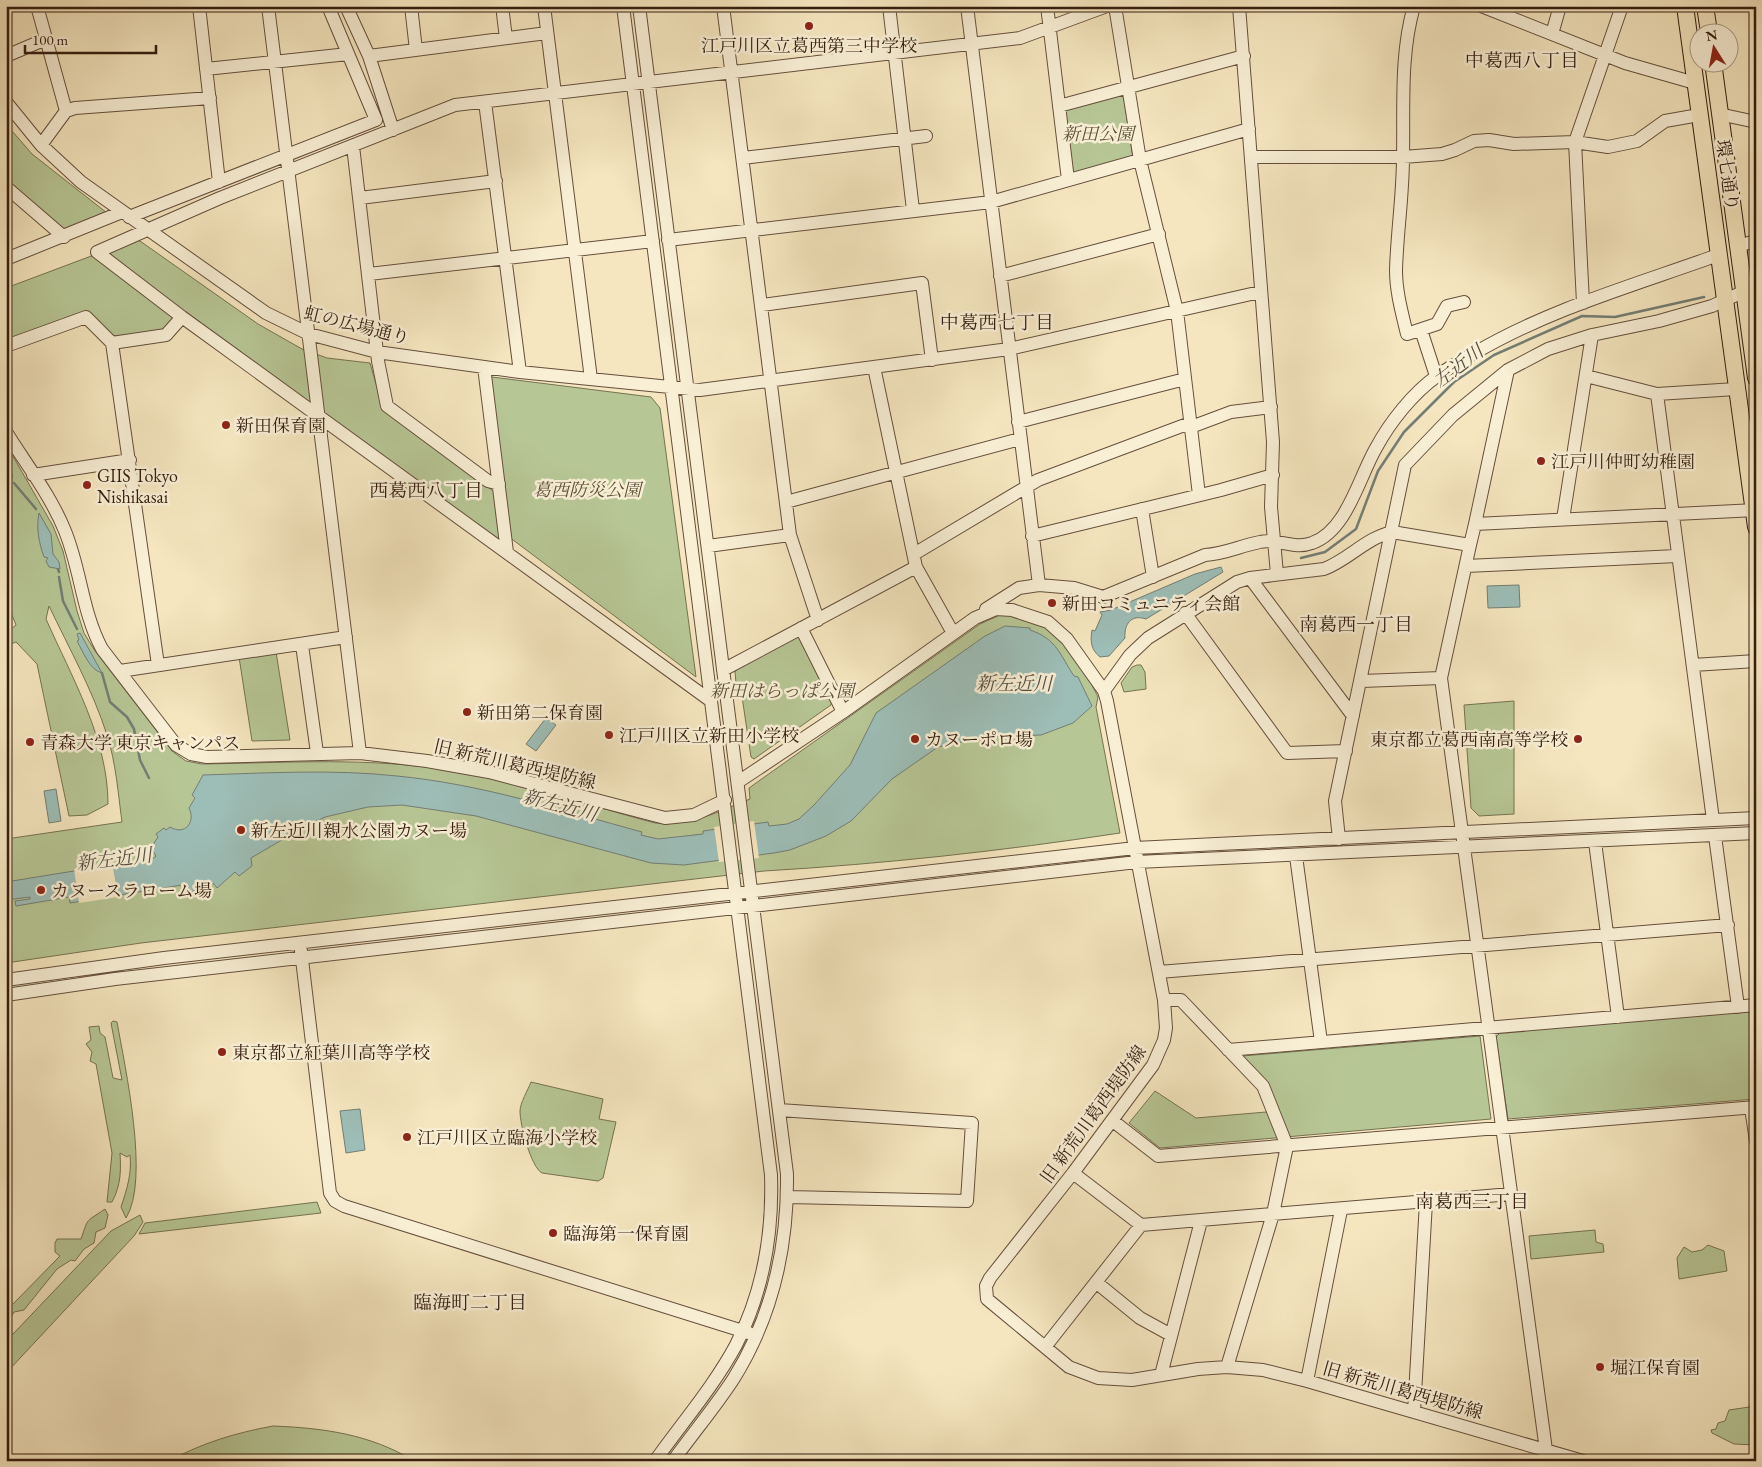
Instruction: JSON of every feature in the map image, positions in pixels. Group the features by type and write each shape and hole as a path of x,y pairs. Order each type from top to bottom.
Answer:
{"main road":[{"name":"環七通り","path":"1685,6 1756,527"},
{"path":"1705,6 1707,22"},
{"name":"環七通り","path":"1714,72 1737,246 1749,289 1756,378"}],"street":[{"path":"37,6 66,110"},
{"path":"199,6 219,182"},
{"path":"268,6 360,753"},
{"path":"6,259 219,182 376,120 328,6"},
{"path":"346,6 368,56 393,130"},
{"path":"410,6 416,50"},
{"path":"544,6 590,379"},
{"path":"623,6 725,800 732,872 770,1165 772,1197 765,1264 759,1288 742,1331 718,1374 655,1461"},
{"path":"638,6 742,812 787,1174 788,1197 780,1267 768,1310 734,1378 673,1461"},
{"path":"723,6 790,535 818,620"},
{"path":"890,6 913,210"},
{"path":"967,6 1039,585"},
{"path":"1047,6 1068,180"},
{"path":"711,701 182,317 97,252 147,229 288,171 455,105 1020,38 1107,6"},
{"path":"1115,6 1140,160 1177,311 1199,495"},
{"path":"1239,6 1260,292 1271,407 1273,543 1277,574"},
{"path":"1414,6 1408,28 1402,92 1403,157 1396,270 1398,295 1407,334 1437,324 1448,306 1464,302"},
{"path":"1481,6 1605,55 1682,81 1695,83"},
{"path":"1552,34 1560,6"},
{"path":"1583,303 1575,142 1622,6"},
{"path":"503,14 506,38"},
{"path":"368,56 547,33"},
{"path":"6,56 46,39"},
{"path":"206,69 348,54"},
{"path":"1059,106 1244,56"},
{"path":"41,145 66,110 210,98"},
{"name":"虹の広場通り","path":"6,102 41,145 81,182 125,215 266,313 309,334 378,352 520,372 700,390 1009,349 1260,292"},
{"path":"486,102 520,372"},
{"path":"1719,114 1756,122"},
{"path":"1250,157 1403,157 1442,154 1455,150 1474,140 1497,140 1514,144 1575,142 1608,146 1637,141 1665,121 1699,115"},
{"path":"668,240 991,202 1249,129"},
{"path":"743,158 926,136"},
{"path":"353,146 378,352 387,406 488,481 498,484"},
{"path":"360,198 496,181"},
{"path":"6,187 64,237"},
{"path":"1000,276 1159,234"},
{"path":"369,274 652,240"},
{"path":"1737,246 1756,241"},
{"path":"975,618 1019,588 1039,585 1074,588 1104,597 1205,555 1221,555 1262,542 1292,546 1312,543 1329,534 1349,506 1376,447 1404,409 1436,376 1498,339 1540,319 1718,255"},
{"path":"762,305 922,283 932,360"},
{"path":"1339,839 1335,801 1362,681 1406,466 1453,415 1508,370 1548,349 1592,335 1659,321 1725,301 1749,289"},
{"path":"6,346 86,317 112,343 158,665"},
{"path":"112,343 166,335 182,317"},
{"path":"1421,330 1436,376"},
{"path":"1564,519 1592,335"},
{"path":"484,367 507,552"},
{"path":"874,367 916,567 953,633"},
{"path":"1508,370 1441,678 1546,1450"},
{"path":"1586,376 1657,394 1736,389"},
{"path":"1018,422 1185,380"},
{"path":"1657,394 1713,820"},
{"path":"914,554 1038,480 1231,412 1271,407"},
{"name":"旧 新荒川葛西堤防線","path":"6,432 65,531 93,632 102,649 120,670 176,746 191,754 208,756 360,753 427,761 490,772 657,817 675,818 694,815 725,800"},
{"path":"786,502 1020,438"},
{"path":"33,475 130,460"},
{"path":"1032,536 1273,475"},
{"path":"1142,509 1153,577"},
{"path":"1475,524 1755,510"},
{"path":"1104,691 1130,655 1148,638 1237,582 1250,578 1324,569 1334,565 1380,534 1392,532 1470,545"},
{"path":"708,546 790,535"},
{"path":"1466,566 1677,556"},
{"path":"723,670 916,567"},
{"path":"1250,578 1353,716"},
{"name":"旧 新荒川葛西堤防線","path":"738,782 843,712 975,618 996,609 1012,610 1048,622 1067,639 1104,691 1159,972 1166,1028 1160,1051 1153,1065 1113,1121 986,1286 987,1299 993,1306 1069,1367 1098,1378 1132,1380 1227,1367 1263,1370 1583,1461"},
{"path":"1185,613 1287,753 1346,751"},
{"path":"801,628 843,712"},
{"path":"120,670 302,645 346,637"},
{"path":"302,645 317,753"},
{"path":"1693,665 1756,661"},
{"path":"1362,681 1441,678"},
{"path":"6,980 164,958 1134,848 1756,818"},
{"path":"6,995 115,979 302,957 1138,862 1756,833"},
{"path":"1715,836 1738,1007"},
{"path":"1595,842 1618,1016"},
{"path":"1296,856 1321,1042"},
{"path":"1159,972 1728,926"},
{"path":"300,944 330,1193 335,1201 360,1212 756,1336"},
{"path":"1164,1000 1181,1000 1263,1086 1287,1146 1273,1214 1227,1367"},
{"path":"1228,1050 1756,1005"},
{"path":"1113,1121 1158,1156 1753,1108 1756,1141"},
{"path":"779,1110 972,1123 966,1201 788,1197"},
{"path":"1073,1173 1141,1226 1511,1194"},
{"path":"1414,1412 1426,1202"},
{"path":"1307,1381 1341,1210"},
{"path":"1161,1376 1201,1221"},
{"path":"1044,1347 1141,1226"},
{"path":"1097,1283 1140,1318 1171,1335"}],"green space":[{"name":"新田公園","path":"1123,93 1133,158 1073,174 1064,109"},
{"path":"6,124 32,154 107,213 64,237 6,184"},
{"path":"134,240 140,241 258,324 302,349 327,358 370,363 383,408 496,493 502,539 499,539 179,314 165,330 110,337 86,313 6,342 6,288"},
{"name":"葛西防災公園","path":"492,377 651,397 660,408 696,677 509,537 488,380"},
{"path":"6,444 53,526 63,551 84,633 95,651 172,751 186,761 202,764 342,762 426,767 484,777 542,791 655,823 693,820 750,799 749,788 980,624 1000,615 1011,614 1046,626 1057,633 1083,667 1098,697 1096,707 1120,833 942,856 764,871 141,943 6,963 6,839 122,822 115,767 107,735 88,686 49,606 46,619 87,709 95,732 102,756 108,804 87,815 69,816 37,664 16,642 6,646 6,633 16,625 6,600"},
{"name":"新田はらっぱ公園","path":"798,635 802,637 832,700 831,705 754,759 751,757 740,683 736,683 735,672 738,667"},
{"path":"276,652 290,740 252,741 239,657"},
{"path":"1141,665 1145,672 1146,689 1124,692 1121,683 1132,667"},
{"path":"1514,701 1514,814 1479,816 1471,808 1464,705"},
{"path":"1756,1010 1756,1099 1508,1119 1496,1037 1502,1031"},
{"path":"113,1021 117,1022 130,1094 136,1151 136,1178 133,1201 126,1218 121,1207 130,1175 130,1155 127,1157 120,1153 119,1184 112,1202 107,1202 112,1153 96,1064 90,1061 92,1052 86,1044 91,1040 89,1027 99,1026 100,1033 105,1037 113,1078 122,1080 111,1023"},
{"path":"1480,1036 1491,1119 1160,1148 1129,1123 1155,1091 1196,1118 1278,1111 1242,1056"},
{"path":"531,1082 603,1099 599,1119 616,1122 603,1178 598,1181 542,1173 538,1169 530,1154 520,1117 521,1104"},
{"path":"317,1202 321,1213 139,1234 145,1223"},
{"path":"105,1209 108,1215 105,1228 96,1232 94,1243 84,1249 75,1261 71,1260 57,1269 24,1310 14,1312 6,1326 6,1306 13,1304 60,1256 55,1252 57,1239 81,1239 89,1221"},
{"path":"140,1215 143,1222 134,1236 8,1371 6,1381 6,1333 13,1334 111,1231"},
{"path":"1595,1230 1596,1242 1603,1244 1604,1252 1531,1259 1529,1236"},
{"path":"1708,1245 1724,1251 1727,1271 1679,1279 1677,1258 1684,1247 1692,1252 1702,1250"},
{"path":"1756,1406 1756,1445 1734,1444 1712,1433 1711,1430 1716,1429 1718,1423 1725,1421 1729,1410"},
{"path":"273,1426 346,1434 380,1444 414,1461 169,1461 219,1439"}],"water":[{"path":"39,513 51,534 53,554 59,562 60,569 49,567 46,561 48,558 44,557 38,536"},
{"path":"1221,567 1223,572 1146,619 1132,619 1127,625 1125,638 1109,656 1100,657 1095,651 1091,642 1091,634 1092,630 1095,631 1102,615 1100,612 1111,610 1195,574"},
{"path":"1519,585 1520,607 1488,608 1487,586"},
{"name":"新左近川","path":"1005,626 1030,628 1030,630 1052,643 1074,676 1078,677 1092,706 1073,723 1041,735 984,737 938,747 892,779 851,821 826,836 790,850 684,865 651,863 476,816 402,805 368,807 325,817 304,827 251,858 252,866 239,876 235,872 217,888 213,883 204,891 200,886 192,892 182,885 70,903 69,897 16,906 15,901 30,899 30,897 6,900 6,882 154,858 156,856 151,848 158,837 156,834 164,828 166,830 170,827 180,830 184,829 190,823 191,813 189,808 195,798 192,795 203,775 324,772 373,774 428,780 490,791 642,832 641,835 658,839 703,834 703,831 768,822 769,826 787,824 799,819 814,805 850,765 876,713 985,636"},
{"path":"80,633 102,673 90,664 84,655 77,641 79,640 77,634"},
{"path":"546,718 556,725 536,751 526,744"},
{"path":"56,789 61,821 49,823 44,791"},
{"path":"360,1109 365,1150 346,1153 340,1111"}],"pier":[{"path":"754,821 759,858 719,862 714,827"},
{"path":"112,862 118,897 79,903 74,869"}],"waterway":[{"name":"左近川","path":"1301,558 1325,552 1356,529 1378,471 1404,432 1454,382 1494,355 1582,316 1615,317 1704,297"},
{"path":"6,464 12,476"},
{"path":"14,483 36,509"},
{"path":"59,577 63,601 77,629"},
{"path":"102,673 110,702 127,717 134,729 140,760 149,778"}],"place":[{"name":"江戸川区立葛西第三中学校","path":"809,26"},
{"name":"新田保育園","path":"226,425"},
{"name":"江戸川仲町幼稚園","path":"1541,461"},
{"name":"GIIS Tokyo Nishikasai","path":"87,485"},
{"name":"新田コミュニティ会館","path":"1052,603"},
{"name":"新田第二保育園","path":"467,712"},
{"name":"江戸川区立新田小学校","path":"609,735"},
{"name":"カヌーポロ場","path":"915,739"},
{"name":"東京都立葛西南高等学校","path":"1578,739"},
{"name":"青森大学 東京キャンパス","path":"30,742"},
{"name":"新左近川親水公園カヌー場","path":"241,830"},
{"name":"カヌースラローム場","path":"41,890"},
{"name":"東京都立紅葉川高等学校","path":"222,1052"},
{"name":"江戸川区立臨海小学校","path":"407,1137"},
{"name":"臨海第一保育園","path":"553,1233"},
{"name":"堀江保育園","path":"1600,1367"}],"district":[{"name":"中葛西八丁目","path":"1522,60"},
{"name":"中葛西七丁目","path":"997,322"},
{"name":"西葛西八丁目","path":"426,490"},
{"name":"南葛西一丁目","path":"1356,624"},
{"name":"南葛西三丁目","path":"1472,1201"},
{"name":"臨海町二丁目","path":"470,1302"}]}
